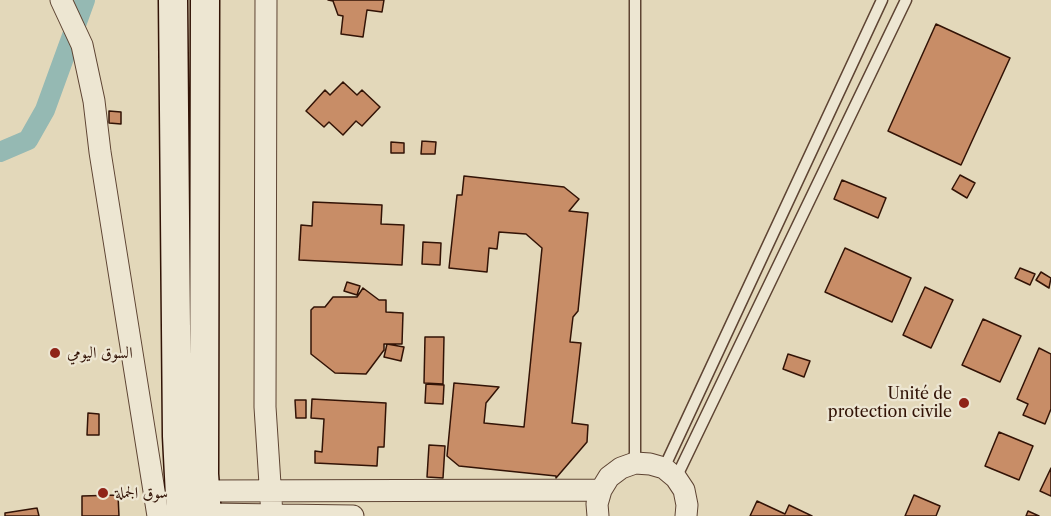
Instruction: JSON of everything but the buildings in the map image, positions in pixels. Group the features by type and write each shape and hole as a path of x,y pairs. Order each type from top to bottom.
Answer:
{"main road":[{"path":"173,0 177,436 200,509"},
{"path":"200,509 205,0"}],"street":[{"path":"61,0 76,29 87,62 158,516"},
{"path":"266,0 265,407 272,515"},
{"path":"598,516 597,504 601,490 609,477 621,468 635,464 650,464 670,473 684,490 687,505 686,516"},
{"path":"200,509 271,490 601,490"},
{"path":"200,509 272,515 353,516"}],"lane":[{"path":"635,0 635,464"},
{"path":"670,473 882,0"},
{"path":"670,473 906,0"}],"waterway":[{"path":"0,152 28,140 45,110 85,0"}],"place":[{"name":"السوق اليومي","path":"55,353"},
{"name":"Unité de protection civile","path":"964,403"},
{"name":"سوق الجملة","path":"103,493"}]}
